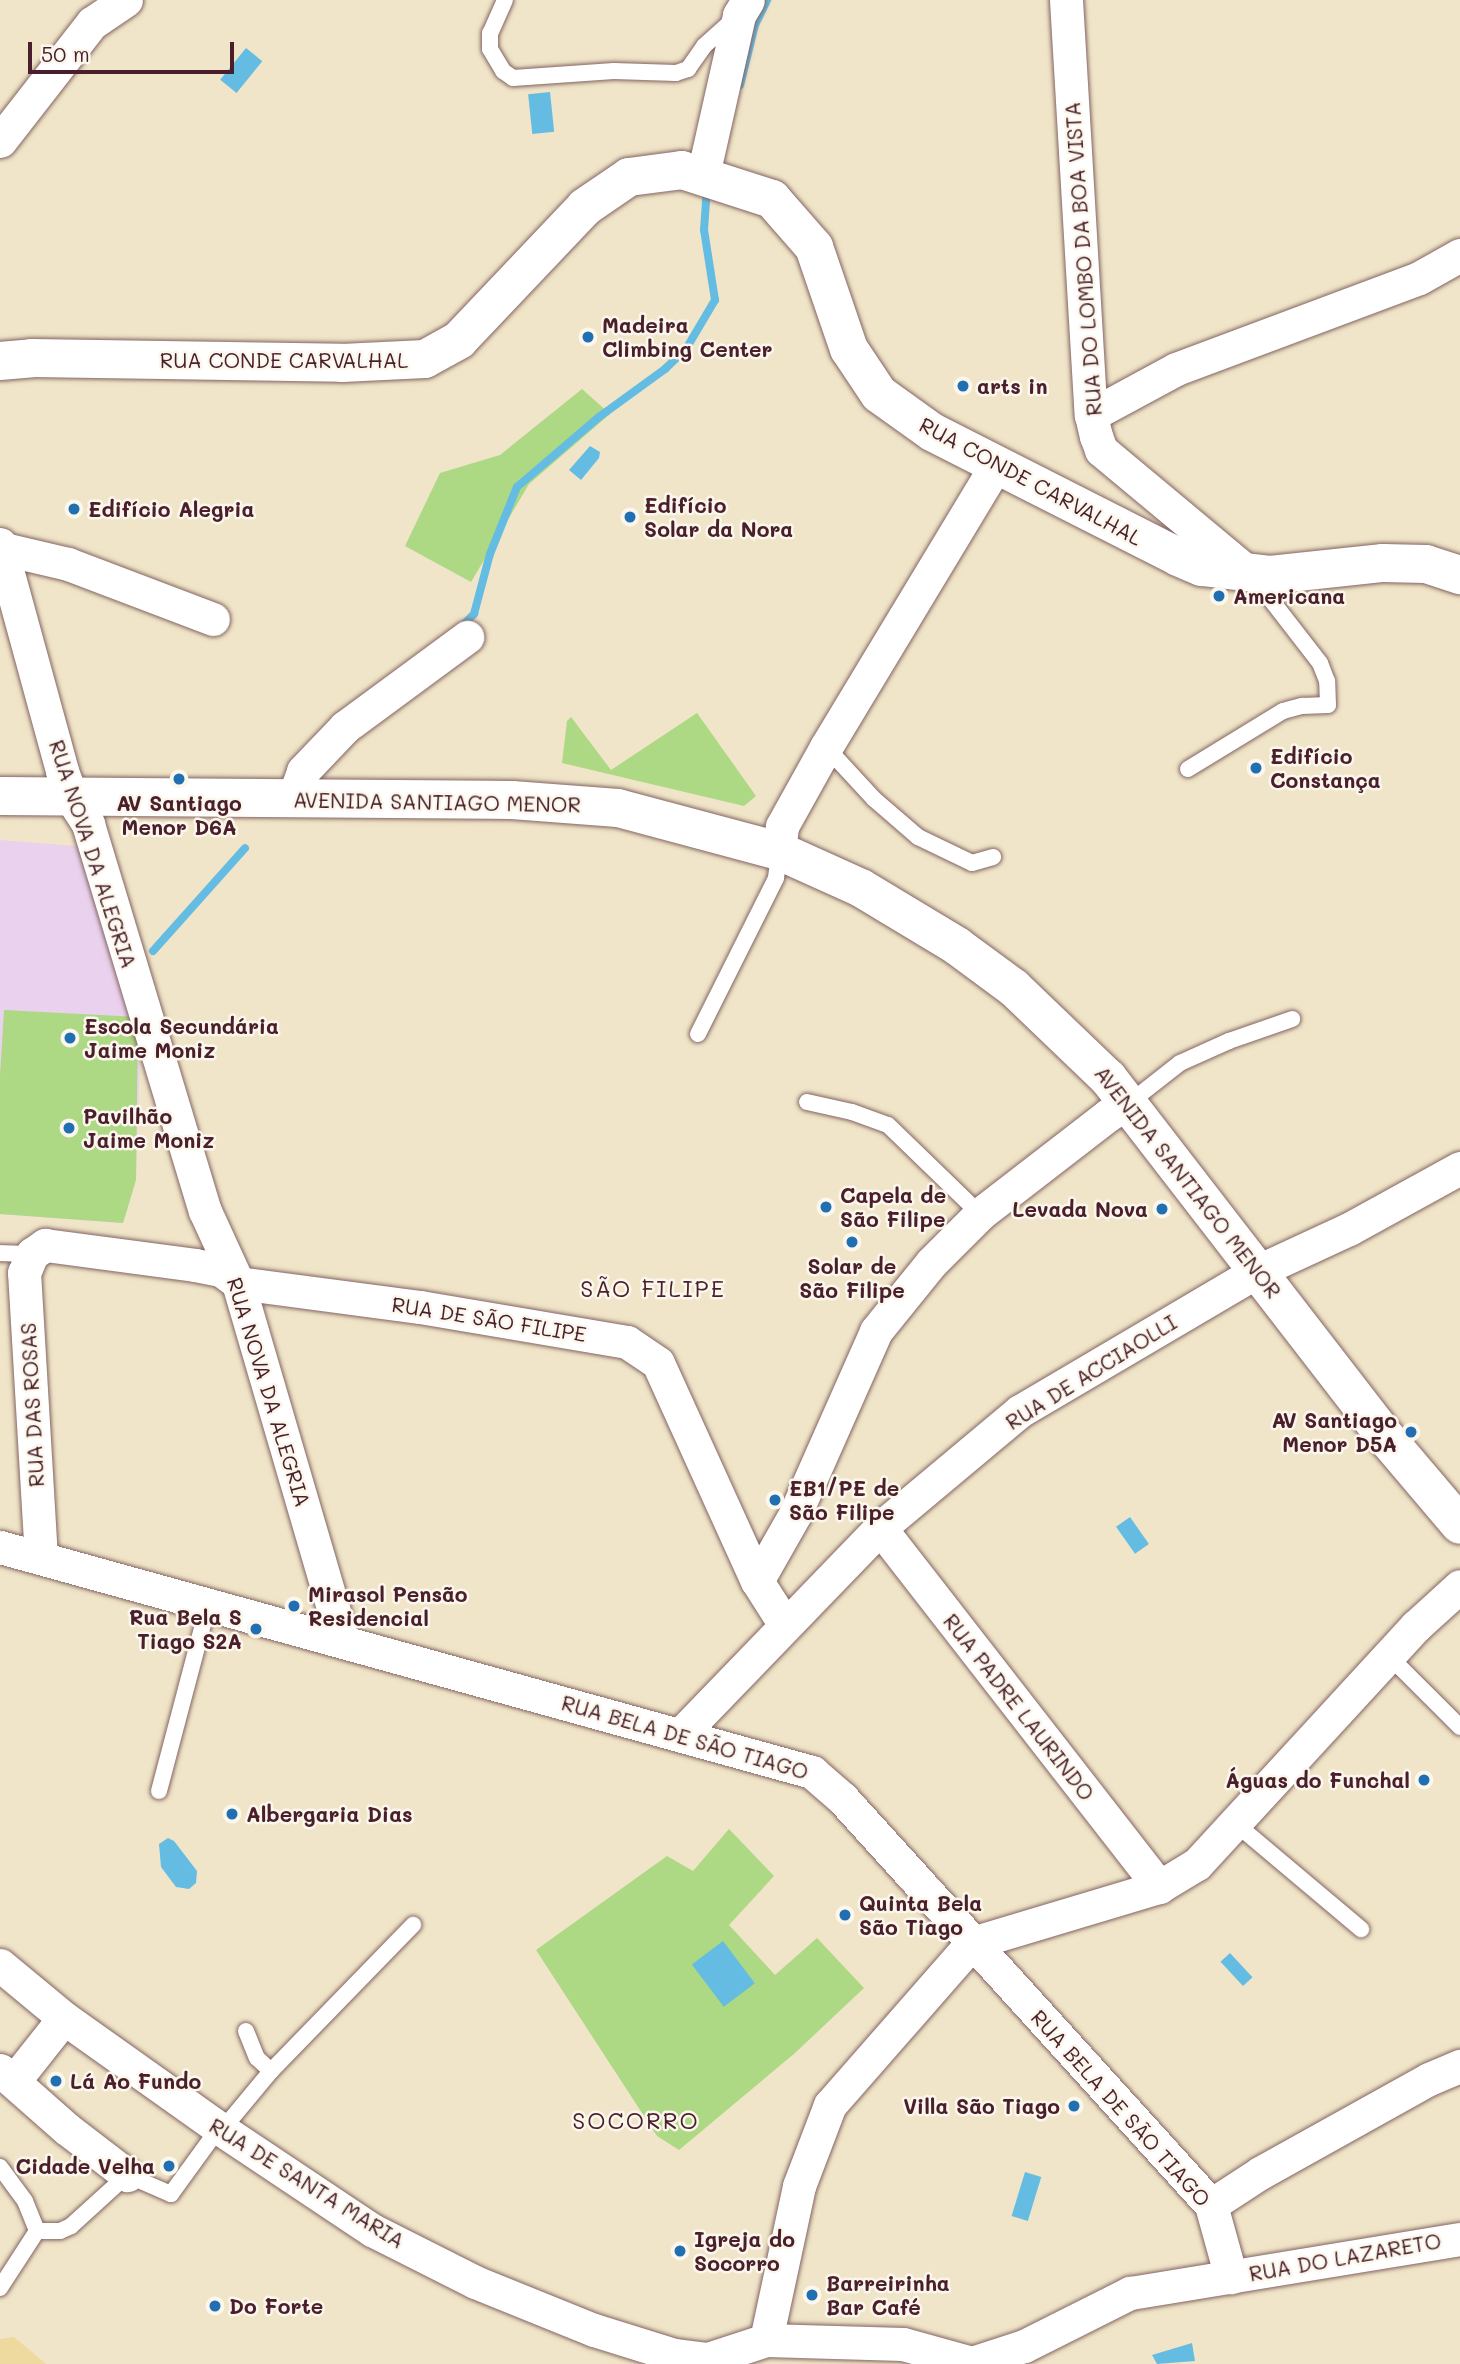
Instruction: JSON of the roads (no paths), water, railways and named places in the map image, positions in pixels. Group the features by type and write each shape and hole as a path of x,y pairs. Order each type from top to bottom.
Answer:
{"main road":[{"name":"RUA CONDE CARVALHAL","path":"0,361 32,358 342,363 425,359 459,340 585,207 629,177 682,170 772,199 814,247 849,349 879,394 932,432 1202,567 1270,575 1383,563 1426,564 1460,575"},
{"name":"AVENIDA SANTIAGO MENOR","path":"0,796 72,799 512,800 618,808 779,851 861,888 957,946 1014,988 1066,1034 1129,1103 1388,1440 1460,1525"}],"street":[{"path":"0,141 92,23 126,0"},
{"name":"RUA DO LOMBO DA BOA VISTA","path":"1066,0 1091,415 1101,450 1250,573"},
{"path":"703,175 743,7"},
{"path":"1091,415 1175,369 1419,278 1460,255"},
{"path":"779,851 782,826 826,747 997,464"},
{"path":"1,547 68,564 213,619"},
{"name":"RUA NOVA DA ALEGRIA","path":"1,547 72,799 88,824 205,1210 238,1283 343,1642"},
{"path":"293,799 303,771 345,727 467,637"},
{"path":"757,1581 795,1514 876,1331 931,1263 980,1214 1108,1115 1129,1103"},
{"name":"RUA DE ACCIAOLLI","path":"681,1734 880,1528 1020,1411 1258,1271 1349,1229 1460,1168"},
{"name":"RUA DE SÃO FILIPE","path":"16,1254 45,1245 195,1265 221,1270 238,1283 420,1307 627,1342 657,1363 757,1581 785,1625"},
{"name":"RUA DAS ROSAS","path":"16,1254 24,1273 41,1558"},
{"name":"RUA PADRE LAURINDO","path":"880,1528 1158,1887"},
{"name":"RUA BELA DE SÃO TIAGO","path":"0,1547 681,1734 800,1768 825,1782 1211,2205 1231,2277"},
{"path":"766,2340 799,2186 830,2105 972,1942 1158,1887 1197,1864 1416,1626 1460,1586"},
{"name":"RUA DE SANTA MARIA","path":"0,1965 64,2018 220,2129 372,2230 475,2281 594,2330 674,2355 708,2359 766,2340 904,2343 972,2363 1024,2346"},
{"path":"64,2018 7,2076 67,2129 127,2175"},
{"path":"1211,2205 1259,2174 1429,2079 1460,2066"},
{"name":"RUA DO LAZARETO","path":"1024,2346 1130,2293 1460,2238"}],"lane":[{"path":"506,0 490,33 490,49 503,71 513,78 614,71 676,74 688,69 705,46 743,7"},
{"path":"1188,769 1283,712 1302,706 1328,705 1327,681 1320,663 1250,573"},
{"path":"826,747 874,799 918,837 972,863 993,857"},
{"path":"698,1034 776,878 779,851"},
{"path":"1129,1103 1180,1063 1229,1041 1292,1019"},
{"path":"807,1102 852,1112 888,1125 980,1214"},
{"path":"159,1791 208,1605"},
{"path":"1390,1657 1460,1727"},
{"path":"1235,1823 1361,1929"},
{"path":"37,2231 60,2231 71,2226 127,2175 171,2194 220,2129 271,2071 413,1925"},
{"path":"246,2031 257,2058 271,2071"},
{"path":"0,2167 25,2201 37,2231"},
{"path":"0,2288 37,2231"}],"water":[{"path":"246,48 262,61 237,93 220,80"},
{"path":"550,92 554,132 532,134 528,94"},
{"path":"590,446 600,452 599,458 581,480 569,470"},
{"path":"1130,1517 1149,1544 1135,1554 1116,1527"},
{"path":"168,1838 174,1841 197,1871 196,1883 189,1889 176,1887 161,1867 159,1844"},
{"path":"723,1941 755,1983 724,2007 692,1964"},
{"path":"1230,1953 1253,1977 1243,1986 1220,1962"},
{"path":"1025,2172 1041,2177 1028,2221 1012,2216"},
{"path":"1192,2343 1195,2361 1157,2364 1152,2355"}],"waterway":[{"path":"740,85 755,25 767,0"},
{"path":"460,628 474,614 490,554 517,487 599,417 665,369 686,349 715,300 704,230 706,199 710,188"},
{"path":"153,951 245,848"}],"place":[{"name":"Madeira Climbing Center","path":"588,337"},
{"name":"arts in","path":"963,386"},
{"name":"Edifício Alegria","path":"74,509"},
{"name":"Edifício Solar da Nora","path":"630,517"},
{"name":"Americana","path":"1219,596"},
{"name":"Edifício Constança","path":"1256,768"},
{"name":"AV Santiago Menor D6A","path":"179,779"},
{"name":"Escola Secundária Jaime Moniz","path":"70,1038"},
{"name":"Pavilhão Jaime Moniz","path":"69,1128"},
{"name":"Capela de São Filipe","path":"826,1207"},
{"name":"Levada Nova","path":"1162,1209"},
{"name":"Solar de São Filipe","path":"852,1242"},
{"name":"AV Santiago Menor D5A","path":"1411,1432"},
{"name":"EB1/PE de São Filipe","path":"775,1500"},
{"name":"Mirasol Pensão Residencial","path":"294,1606"},
{"name":"Rua Bela S Tiago S2A","path":"256,1629"},
{"name":"Águas do Funchal","path":"1424,1780"},
{"name":"Albergaria Dias","path":"232,1814"},
{"name":"Quinta Bela São Tiago","path":"845,1915"},
{"name":"Lá Ao Fundo","path":"56,2081"},
{"name":"Villa São Tiago","path":"1074,2106"},
{"name":"Cidade Velha","path":"169,2166"},
{"name":"Igreja do Socorro","path":"680,2251"},
{"name":"Barreirinha Bar Café","path":"812,2295"},
{"name":"Do Forte","path":"215,2306"}],"district":[{"name":"SÃO FILIPE","path":"653,1288"},
{"name":"SOCORRO","path":"636,2120"}]}
